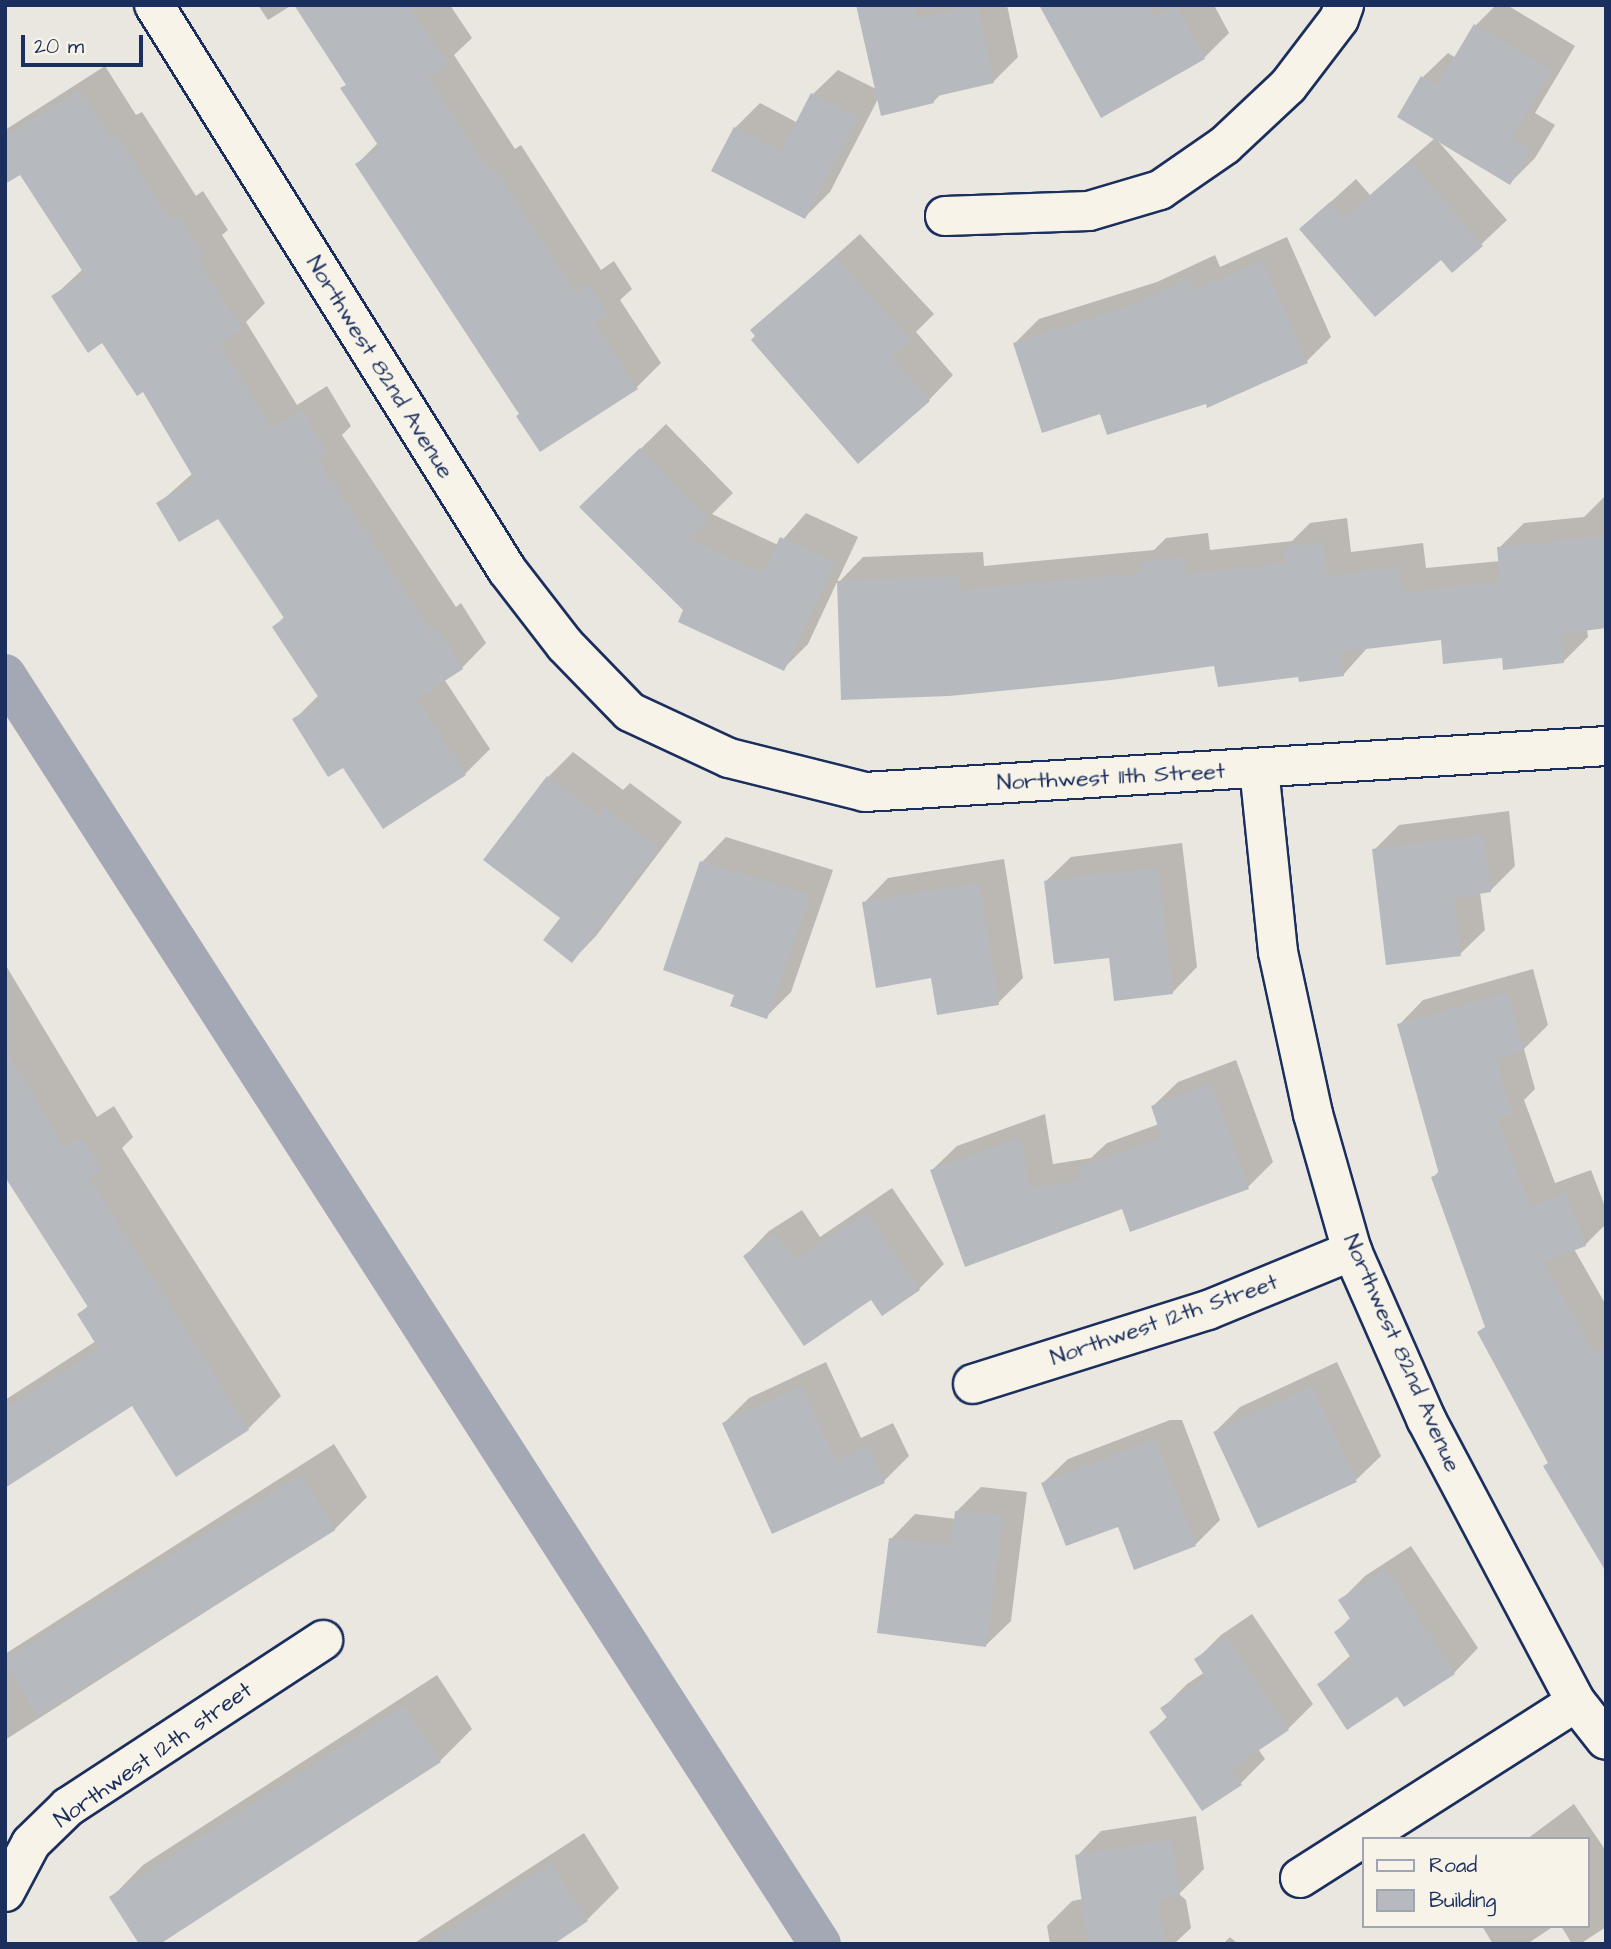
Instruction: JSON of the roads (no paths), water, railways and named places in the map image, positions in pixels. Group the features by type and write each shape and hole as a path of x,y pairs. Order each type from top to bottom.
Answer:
{"street":[{"name":"Northwest 82nd Avenue","path":"154,5 507,570 565,645 630,712"},
{"path":"945,216 1088,211 1160,190 1225,145 1288,86 1339,19 1345,5"},
{"name":"Northwest 11th Street","path":"630,712 729,758 865,792 1606,746"},
{"name":"Northwest 82nd Avenue","path":"1259,768 1278,952 1313,1114 1352,1251 1426,1419 1576,1702 1606,1740"},
{"name":"Northwest 12th Street","path":"973,1384 1208,1310 1352,1251"},
{"name":"Northwest 12th street","path":"5,1892 31,1843 68,1807 323,1640"},
{"path":"1364,1837 1576,1702"},
{"path":"1300,1878 1362,1838"}],"waterway":[{"path":"5,675 820,1944"}]}
